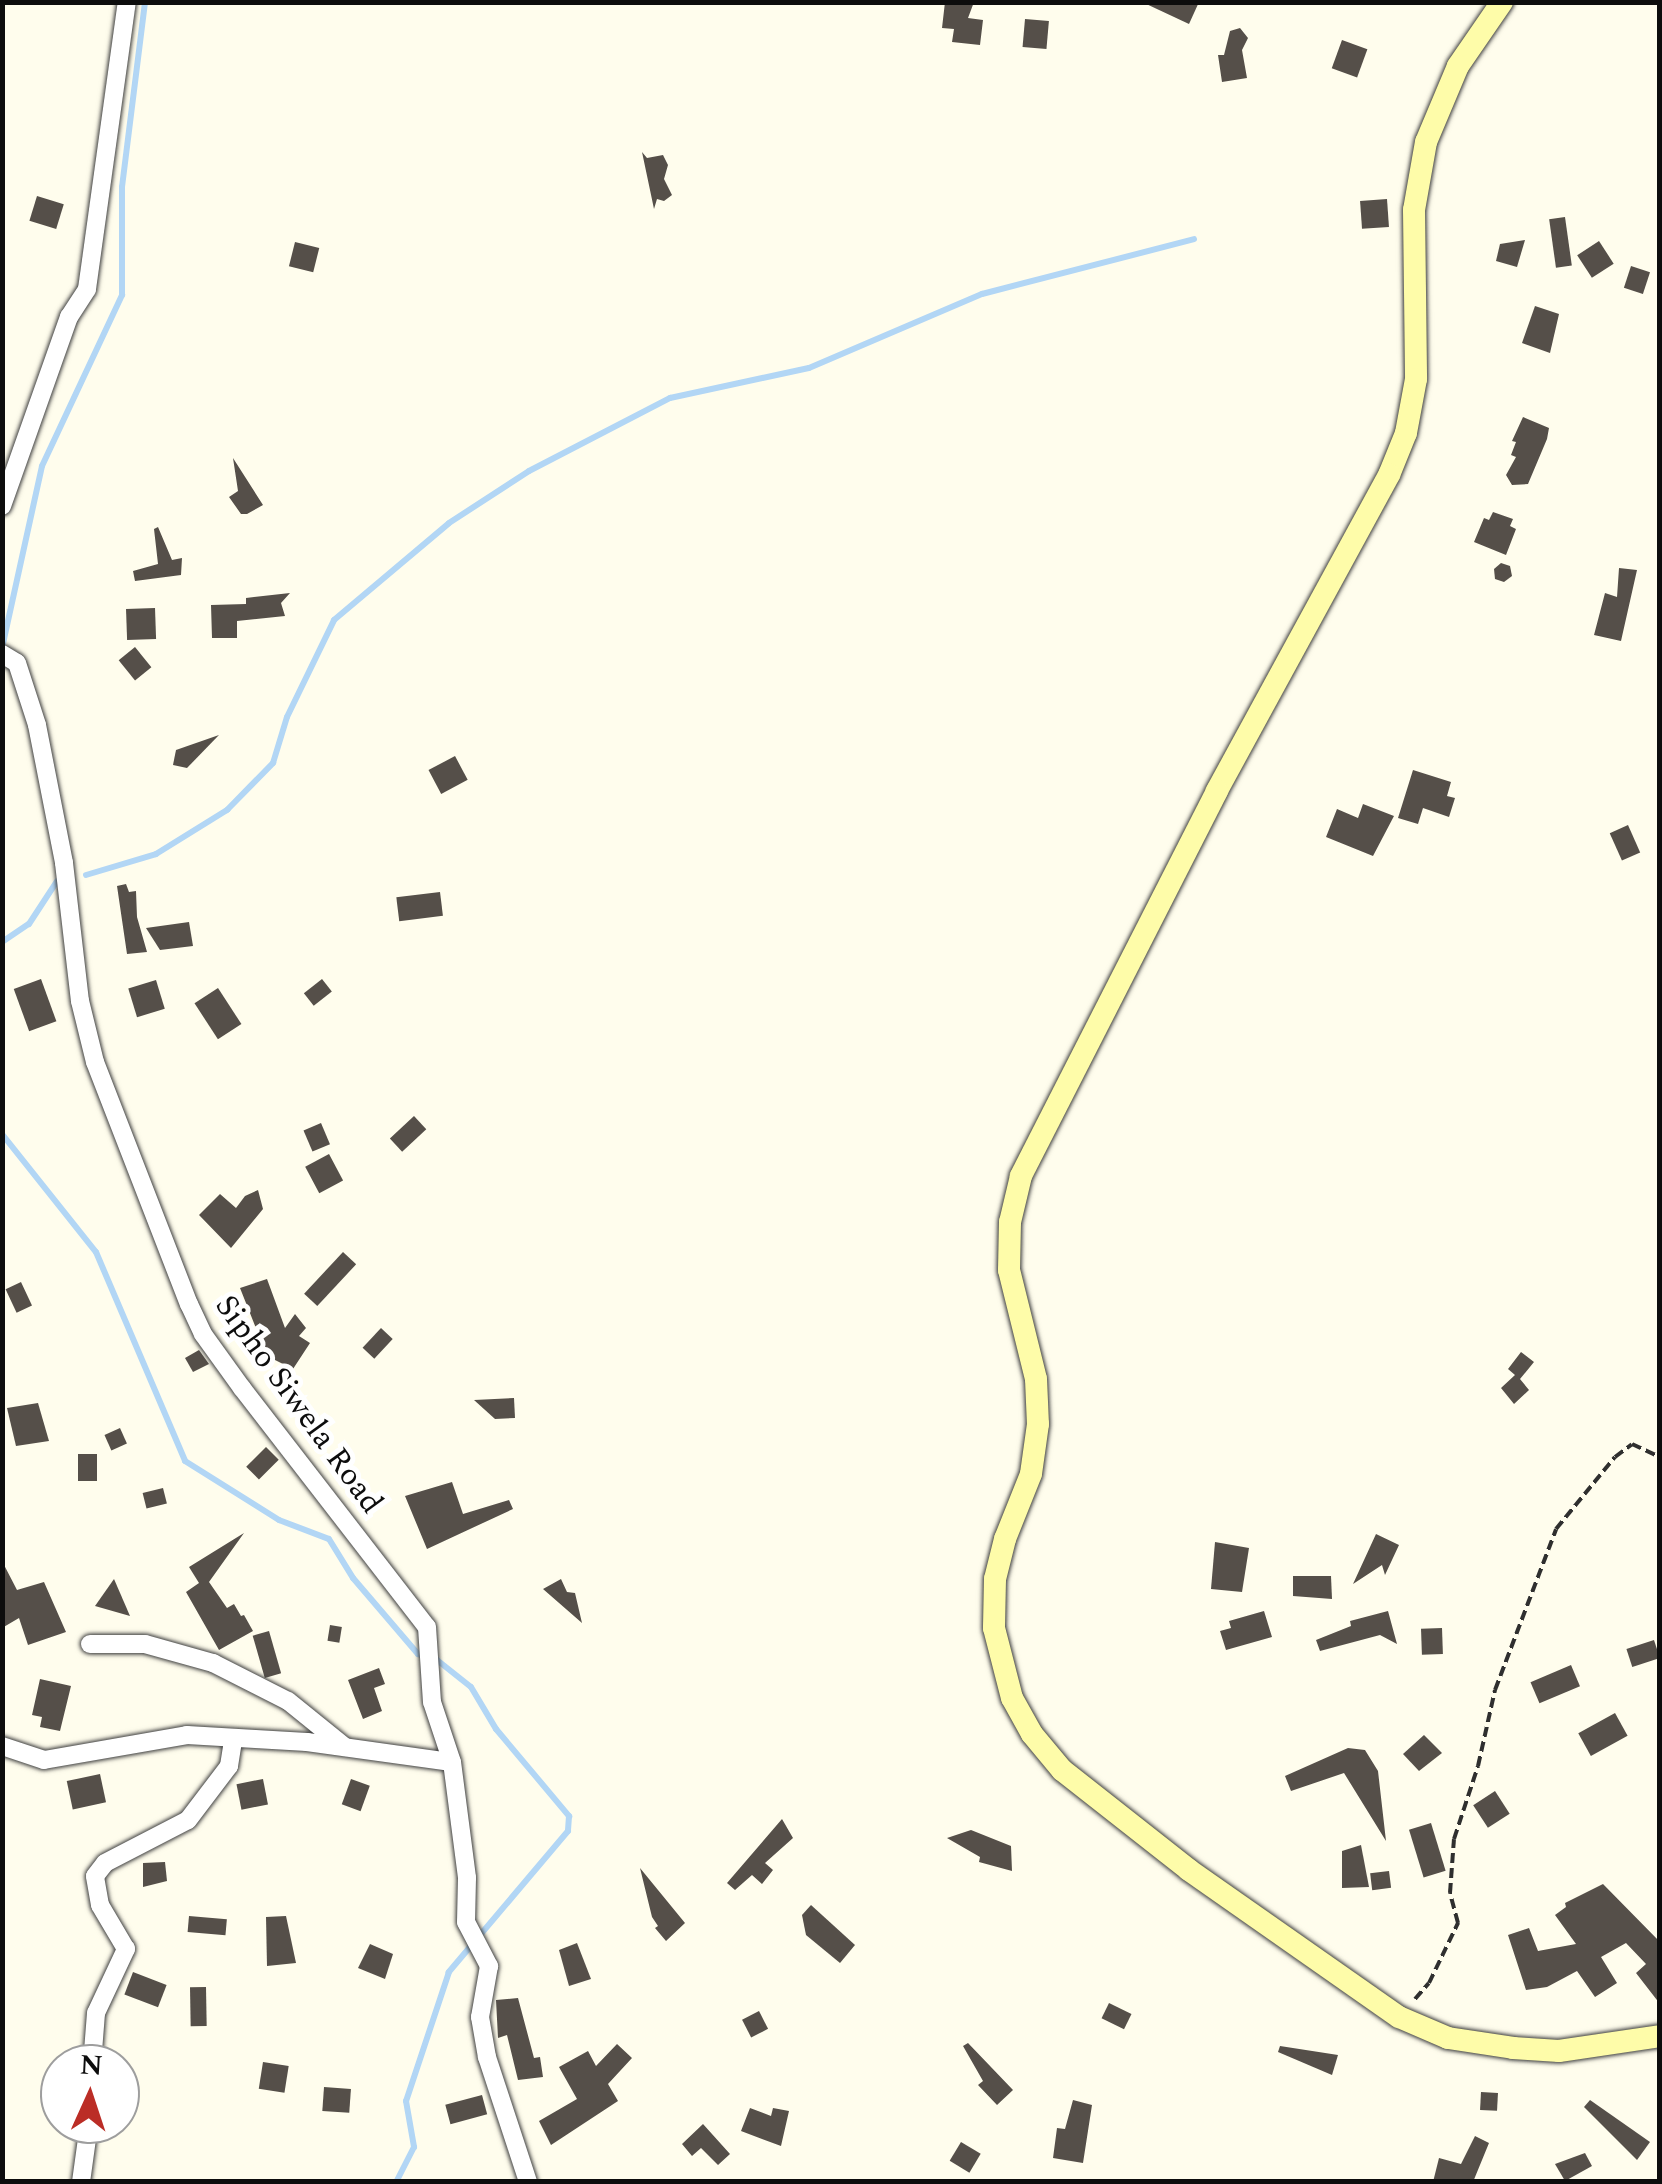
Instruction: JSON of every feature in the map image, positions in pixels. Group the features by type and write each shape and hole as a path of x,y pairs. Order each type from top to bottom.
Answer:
{"street":[{"path":"2,506 69,317 87,289 127,2"},
{"path":"1502,2 1458,66 1421,166 1413,235 1416,379 1406,433 1346,559 1218,790 1035,1143 1013,1209 1008,1256 1039,1401 1031,1474 1004,1540 994,1594 998,1653 1020,1714 1054,1762 1092,1796 1399,2017 1448,2038 1513,2048 1560,2051 1660,2036"},
{"name":"Sipho Siwela Road","path":"8,656 36,726 64,863 80,1000 95,1062 189,1304 203,1334 427,1626 431,1643 427,1671 437,1726 452,1762 466,1878 466,1922 488,1966 480,2017 487,2057 528,2182"},
{"path":"90,1644 145,1644 213,1664 288,1701 345,1748"},
{"path":"2,1746 44,1760 152,1738 187,1735 345,1748 452,1762"},
{"path":"94,2044 96,2013 126,1949 100,1905 95,1876 105,1862 188,1820 229,1766 233,1740"},
{"path":"81,2182 86,2144"}],"path":[{"path":"1399,2017 1429,1983 1458,1923 1450,1893 1454,1839 1478,1766 1495,1690 1556,1529 1615,1458 1632,1444 1660,1457"}],"building":[{"path":"945,2 974,2 968,18 983,20 980,45 952,42 954,29 942,28"},
{"path":"1142,2 1199,2 1189,24"},
{"path":"1025,19 1049,21 1046,49 1023,47"},
{"path":"1240,28 1248,38 1242,50 1247,78 1222,82 1218,55 1224,55 1230,31"},
{"path":"1342,40 1367,49 1357,77 1332,68"},
{"path":"642,152 647,158 663,155 668,165 664,179 672,195 664,201 657,199 654,209"},
{"path":"37,196 64,204 56,229 29,221"},
{"path":"1387,199 1389,227 1362,229 1360,201"},
{"path":"1565,217 1572,266 1556,268 1549,219"},
{"path":"1525,240 1517,267 1496,261 1500,244"},
{"path":"1599,241 1614,264 1592,278 1577,255"},
{"path":"295,242 319,248 313,272 289,266"},
{"path":"1631,266 1650,272 1643,294 1624,288"},
{"path":"1535,306 1559,314 1550,353 1522,343"},
{"path":"1523,417 1549,428 1528,484 1512,485 1506,475 1516,457 1511,455 1516,442 1512,441"},
{"path":"233,458 263,505 247,514 241,514 229,497 238,491"},
{"path":"1493,512 1513,519 1510,526 1516,529 1506,555 1474,542 1484,518 1489,520"},
{"path":"158,527 172,560 182,558 181,575 135,581 133,571 158,564 154,529"},
{"path":"1501,563 1510,566 1512,576 1504,582 1495,579 1494,569"},
{"path":"1619,568 1637,570 1621,641 1594,635 1605,593 1617,597"},
{"path":"290,593 281,603 285,616 237,621 237,638 212,638 211,605 246,604 246,598"},
{"path":"155,608 156,639 127,640 126,609"},
{"path":"135,647 151,667 135,680 119,660"},
{"path":"219,735 187,768 173,765 176,750"},
{"path":"455,756 468,780 441,794 429,770"},
{"path":"1413,770 1451,782 1447,796 1455,798 1449,817 1423,808 1418,824 1398,818"},
{"path":"1363,804 1394,816 1373,856 1326,837 1337,809 1358,818"},
{"path":"1628,825 1640,852 1622,861 1610,833"},
{"path":"126,884 129,892 136,891 137,917 147,952 127,954 117,886"},
{"path":"440,892 443,916 399,921 396,897"},
{"path":"189,922 193,946 160,950 146,928"},
{"path":"41,979 56,1021 29,1031 14,989"},
{"path":"322,979 332,992 314,1006 304,993"},
{"path":"156,980 165,1009 137,1017 128,988"},
{"path":"218,988 241,1024 218,1039 195,1003"},
{"path":"414,1116 426,1129 402,1152 390,1139"},
{"path":"321,1123 330,1144 312,1152 304,1130"},
{"path":"329,1154 343,1180 319,1193 305,1167"},
{"path":"258,1190 263,1209 231,1248 199,1215 220,1194 236,1208 245,1196"},
{"path":"343,1252 356,1264 317,1306 304,1294"},
{"path":"267,1279 285,1328 295,1314 306,1328 299,1336 310,1343 293,1369 267,1356 240,1288"},
{"path":"21,1282 32,1306 17,1313 6,1289"},
{"path":"381,1328 393,1339 374,1359 363,1348"},
{"path":"199,1350 209,1364 193,1372 185,1358"},
{"path":"1521,1352 1534,1362 1520,1379 1529,1390 1514,1404 1501,1388 1515,1375 1508,1369"},
{"path":"514,1398 515,1418 495,1419 474,1400"},
{"path":"38,1403 49,1441 16,1446 7,1408"},
{"path":"120,1428 127,1444 111,1450 104,1435"},
{"path":"266,1447 279,1460 259,1480 246,1467"},
{"path":"78,1454 97,1454 97,1481 78,1481"},
{"path":"452,1482 463,1514 509,1500 513,1509 427,1549 405,1496"},
{"path":"163,1488 167,1504 146,1509 143,1493"},
{"path":"244,1533 209,1582 227,1608 234,1604 244,1615 253,1631 219,1650 186,1592 199,1583 189,1567"},
{"path":"1376,1534 1399,1545 1385,1575 1382,1565 1353,1584"},
{"path":"1215,1542 1249,1548 1242,1592 1211,1589"},
{"path":"2,1561 17,1590 44,1582 66,1632 28,1645 19,1618 2,1628"},
{"path":"1293,1576 1331,1576 1332,1599 1293,1596"},
{"path":"114,1579 130,1616 95,1606"},
{"path":"561,1579 567,1592 575,1593 582,1623 543,1589"},
{"path":"1264,1611 1272,1637 1226,1650 1220,1631 1231,1628 1229,1621"},
{"path":"1388,1611 1397,1644 1380,1635 1320,1651 1316,1640 1351,1626 1350,1621"},
{"path":"330,1625 342,1627 339,1643 327,1641"},
{"path":"1442,1628 1443,1654 1422,1655 1421,1629"},
{"path":"269,1631 281,1673 265,1678 253,1636"},
{"path":"1654,1640 1660,1658 1632,1667 1626,1649"},
{"path":"1571,1665 1580,1686 1539,1703 1530,1682"},
{"path":"379,1668 385,1684 374,1688 382,1711 363,1719 348,1680"},
{"path":"40,1679 71,1686 60,1731 40,1727 42,1717 32,1715"},
{"path":"1615,1713 1628,1736 1591,1756 1578,1733"},
{"path":"1424,1735 1442,1753 1419,1771 1403,1754"},
{"path":"1348,1748 1365,1750 1378,1771 1386,1841 1344,1773 1291,1791 1285,1776"},
{"path":"100,1774 106,1802 73,1809 67,1781"},
{"path":"263,1779 268,1805 241,1810 236,1784"},
{"path":"351,1779 370,1786 361,1811 342,1804"},
{"path":"1495,1791 1510,1814 1488,1828 1473,1805"},
{"path":"782,1819 793,1838 765,1863 773,1870 762,1884 752,1875 735,1890 727,1883"},
{"path":"1431,1823 1446,1871 1424,1878 1409,1830"},
{"path":"971,1830 1011,1846 1012,1871 979,1862 980,1857 947,1838"},
{"path":"1361,1845 1369,1887 1342,1888 1342,1851"},
{"path":"165,1862 167,1881 143,1887 143,1863"},
{"path":"640,1868 685,1923 666,1941 655,1928 658,1926 652,1917"},
{"path":"1389,1871 1391,1888 1372,1890 1370,1873"},
{"path":"1603,1884 1660,1942 1660,2004 1636,1973 1646,1964 1626,1943 1601,1957 1617,1983 1595,1997 1577,1971 1547,1987 1526,1990 1508,1935 1529,1928 1538,1951 1576,1944 1555,1915 1566,1907 1565,1903"},
{"path":"811,1905 855,1945 840,1963 806,1935 802,1915"},
{"path":"189,1916 227,1919 225,1935 188,1932"},
{"path":"286,1916 296,1963 267,1966 266,1917"},
{"path":"577,1943 591,1979 569,1986 559,1950"},
{"path":"370,1944 393,1954 385,1979 358,1968"},
{"path":"133,1972 167,1985 158,2007 124,1994"},
{"path":"190,1987 206,1987 207,2026 191,2026"},
{"path":"518,1998 534,2058 540,2057 543,2077 518,2080 507,2035 498,2038 496,2000"},
{"path":"1109,2003 1131,2014 1124,2029 1102,2018"},
{"path":"759,2011 768,2029 751,2037 742,2020"},
{"path":"968,2043 1013,2090 997,2105 978,2085 983,2081 963,2046"},
{"path":"617,2044 632,2058 608,2084 618,2101 551,2145 539,2121 577,2099 559,2067 588,2051 596,2066"},
{"path":"1280,2046 1338,2055 1332,2075 1278,2052"},
{"path":"263,2062 289,2066 284,2093 259,2089"},
{"path":"324,2087 351,2089 349,2113 322,2111"},
{"path":"1481,2092 1498,2093 1497,2111 1480,2110"},
{"path":"482,2095 487,2114 450,2124 445,2105"},
{"path":"1073,2100 1092,2105 1083,2163 1053,2158 1057,2128 1065,2129"},
{"path":"1590,2100 1650,2142 1637,2160 1584,2107"},
{"path":"750,2108 771,2116 773,2108 789,2111 781,2146 741,2131"},
{"path":"703,2124 730,2154 718,2165 701,2148 692,2156 682,2144"},
{"path":"1475,2136 1489,2143 1473,2182 1433,2182 1439,2158 1461,2164"},
{"path":"961,2142 981,2154 969,2173 950,2161"},
{"path":"1585,2153 1592,2166 1565,2181 1555,2164"}],"waterway":[{"path":"2,648 42,466 122,295 122,187 145,2"},
{"path":"86,875 156,854 227,810 273,763 287,717 334,620 449,523 529,471 670,398 809,368 982,294 1194,239"},
{"path":"2,942 29,924 57,881"},
{"path":"2,1134 96,1252 185,1461 279,1520 329,1539 353,1578 418,1654 437,1660 471,1687 496,1729 569,1816 568,1831 449,1972 406,2101 414,2147 396,2182"}]}
